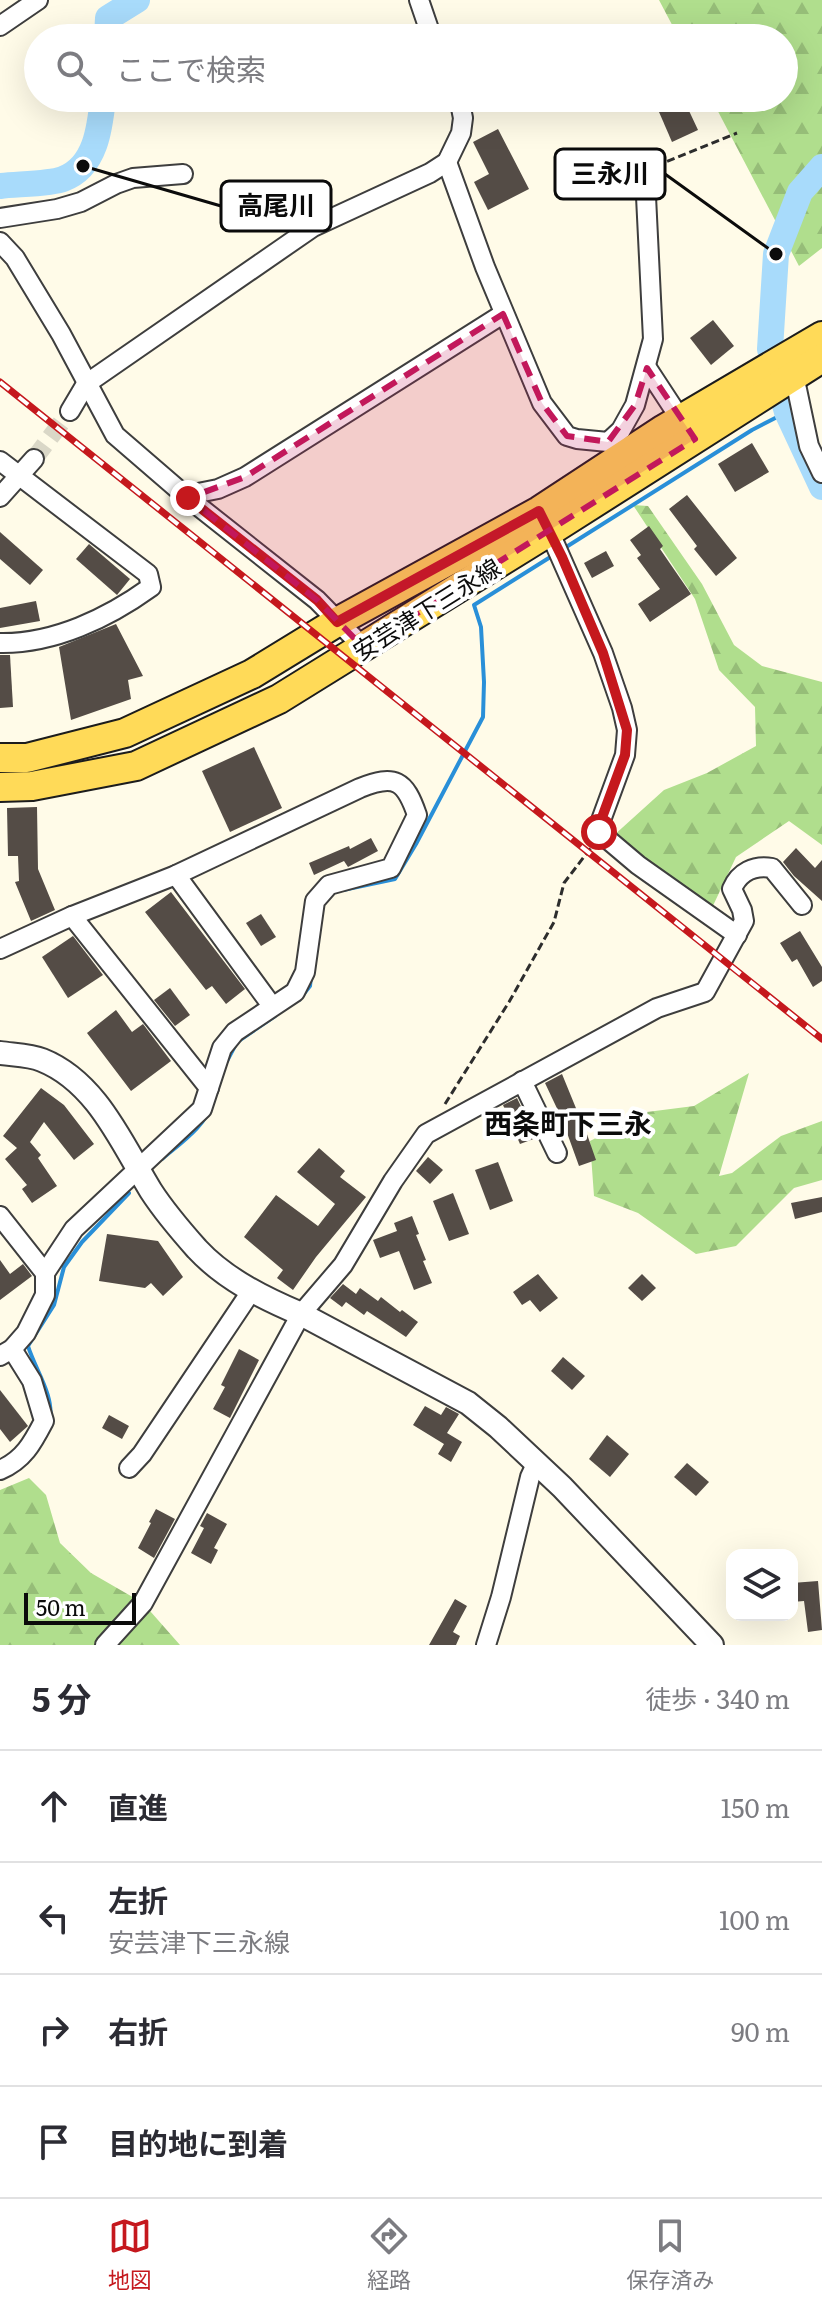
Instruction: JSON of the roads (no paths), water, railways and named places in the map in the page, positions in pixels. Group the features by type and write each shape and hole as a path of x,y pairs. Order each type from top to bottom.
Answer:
{"main road":[{"name":"安芸津下三永線","path":"0,787 32,786 136,766 279,699 552,536 687,430 794,364 822,336"},
{"name":"安芸津下三永線","path":"794,364 822,358"},
{"name":"安芸津下三永線","path":"0,758 27,758 125,733 252,674 337,622 552,536"}],"street":[{"path":"0,26 38,0"},
{"path":"419,0 427,24"},
{"path":"70,411 86,384 313,227 430,173 447,162 461,133 462,112"},
{"path":"447,162 503,314 542,403 567,436 608,442 621,430 635,405 653,339 645,176"},
{"path":"0,218 69,206 133,178 183,174"},
{"path":"0,242 15,258 61,334 115,435 188,498 317,600 363,647"},
{"path":"188,498 245,477 503,314"},
{"path":"794,364 809,446 822,473"},
{"path":"647,368 687,430"},
{"path":"0,497 34,459"},
{"path":"0,461 148,574 151,587 95,621 57,634 0,643"},
{"path":"552,536 603,653 627,730 625,755 599,832 638,865 737,935"},
{"path":"0,949 72,916 176,875 380,780 397,781 409,793 417,815 391,868 329,885 315,901 305,972 295,992 235,1032 222,1048 202,1109 74,1229 45,1273 45,1295 26,1333 6,1352 32,1381 44,1421 28,1450 10,1466 0,1470"},
{"path":"105,1645 143,1603 301,1314 343,1265 393,1181 426,1134 657,1008 705,992 744,921 732,889 745,872 755,867 772,868 802,905"},
{"path":"176,875 272,1006"},
{"path":"72,916 209,1088"},
{"path":"0,1053 40,1059 64,1071 85,1090 104,1113 165,1210 198,1250 228,1276 468,1403 537,1462 712,1645"},
{"path":"522,1081 557,1153"},
{"path":"0,1216 45,1273"},
{"path":"129,1468 142,1454 252,1290"},
{"path":"486,1645 530,1477 537,1462"}],"waterway":[{"path":"108,24 108,18 137,0"},
{"path":"0,186 50,182 74,173 83,165 94,145 101,112"},
{"path":"822,167 800,192 776,254 770,349 787,412 822,487"},
{"path":"563,549 752,430 787,412"},
{"path":"343,890 395,879 483,717 481,627 474,605 552,556"},
{"path":"299,1000 310,986 311,977"},
{"path":"227,1061 237,1042 275,1016"},
{"path":"162,1159 199,1126 214,1100"},
{"path":"50,1419 47,1391 28,1346 54,1305 64,1267 82,1242 129,1193"}],"tunnel":[{"path":"34,459 70,411"}],"railway":[{"path":"0,382 822,1039"}],"place":[{"name":"高尾川","path":"83,166"},
{"name":"三永川","path":"776,254"}],"district":[{"name":"西条町下三永","path":"568,1122"}]}
